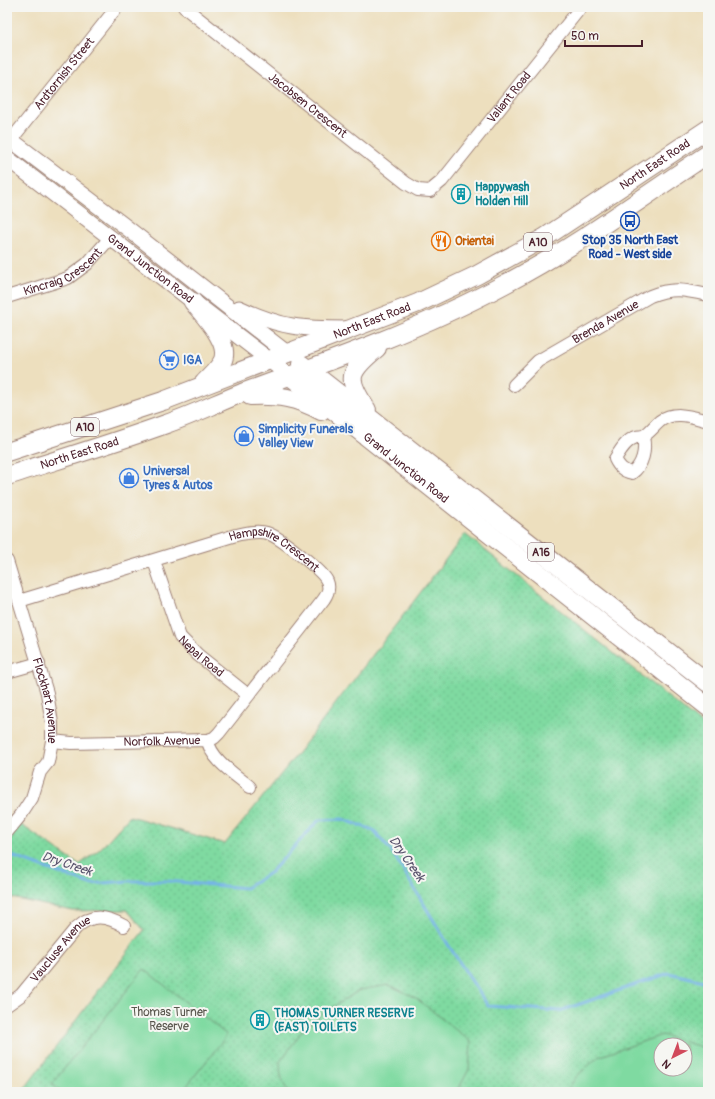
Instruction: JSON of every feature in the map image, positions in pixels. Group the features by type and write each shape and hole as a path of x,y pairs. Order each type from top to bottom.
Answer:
{"highway":[{"name":"North East Road","path":"7,452 116,417 200,387 418,303 477,275 544,238 708,130"},
{"name":"North East Road","path":"7,476 167,424 234,396 308,370 388,338 477,299 534,268 611,219 708,154"},
{"path":"193,302 221,339 224,348 224,354 220,364 200,387"},
{"path":"367,427 353,386 353,373 361,361 388,338"},
{"name":"Grand Junction Road","path":"288,354 308,370 367,427 489,535 708,707"},
{"name":"Grand Junction Road","path":"290,376 367,427 500,521 708,682"},
{"path":"234,396 279,396 293,398 367,427"},
{"path":"489,535 500,521"}],"main road":[{"name":"Grand Junction Road","path":"8,141 122,224 288,354"},
{"name":"Grand Junction Road","path":"7,158 290,376"},
{"path":"111,237 122,224"},
{"path":"221,301 258,316 292,326 315,328 354,328"}],"street":[{"name":"Ardtornish Street","path":"8,141 117,7"},
{"name":"Jacobsen Crescent","path":"184,7 406,183 418,190 430,191 436,188"},
{"name":"Valiant Road","path":"436,188 581,7"},
{"name":"Kincraig Crescent","path":"7,297 68,278 87,264 111,237"},
{"name":"Brenda Avenue","path":"514,385 538,361 650,296 670,290 681,289 708,295"},
{"path":"644,436 660,420 668,416 678,414 708,421"},
{"name":"Hampshire Crescent","path":"19,601 154,561 228,537 260,532 277,538 326,578 329,586 328,592 219,733 214,738 208,740"},
{"name":"Flockhart Avenue","path":"7,561 38,662 52,723 52,741 48,762 40,772 32,798 21,815 7,832"},
{"name":"Nepal Road","path":"154,561 180,637 198,655 248,695"},
{"path":"7,672 38,662"},
{"name":"Norfolk Avenue","path":"52,741 78,743 208,740 209,749 216,757 250,787"},
{"name":"Vaucluse Avenue","path":"7,1005 21,995 82,922 92,918 101,917 114,920 124,926"}],"green space":[{"name":"Thomas Turner Reserve","path":"465,534 708,729 708,1092 22,1092 144,930 127,910 73,911 7,897 7,815 79,865 100,849 130,816 225,844 298,753"},
{"name":"Thomas Turner Reserve","path":"144,969 227,1035 182,1092 62,1092 52,1084"},
{"path":"389,985 416,998 471,1042 469,1069 457,1092 288,1092 281,1078 280,1062 302,1031 323,1013 360,990"},
{"path":"662,1035 669,1037 656,1037"},
{"path":"653,1038 653,1077 693,1077 693,1044 708,1049 708,1092 566,1092 576,1077 598,1057"}],"waterway":[{"name":"Dry Creek","path":"9,855 90,884 129,881 167,881 246,888 271,872 319,820 342,819 373,830 393,853 449,946 488,1006 560,1011 669,973 708,982"}],"place":[{"name":"Happywash Holden Hill","path":"461,194"},
{"name":"Stop 35 North East Road - West side","path":"630,221"},
{"name":"Orientai","path":"441,241"},
{"name":"IGA","path":"169,360"},
{"name":"Simplicity Funerals Valley View","path":"244,436"},
{"name":"Universal Tyres & Autos","path":"129,478"},
{"name":"THOMAS TURNER RESERVE (EAST) TOILETS","path":"260,1020"}]}
